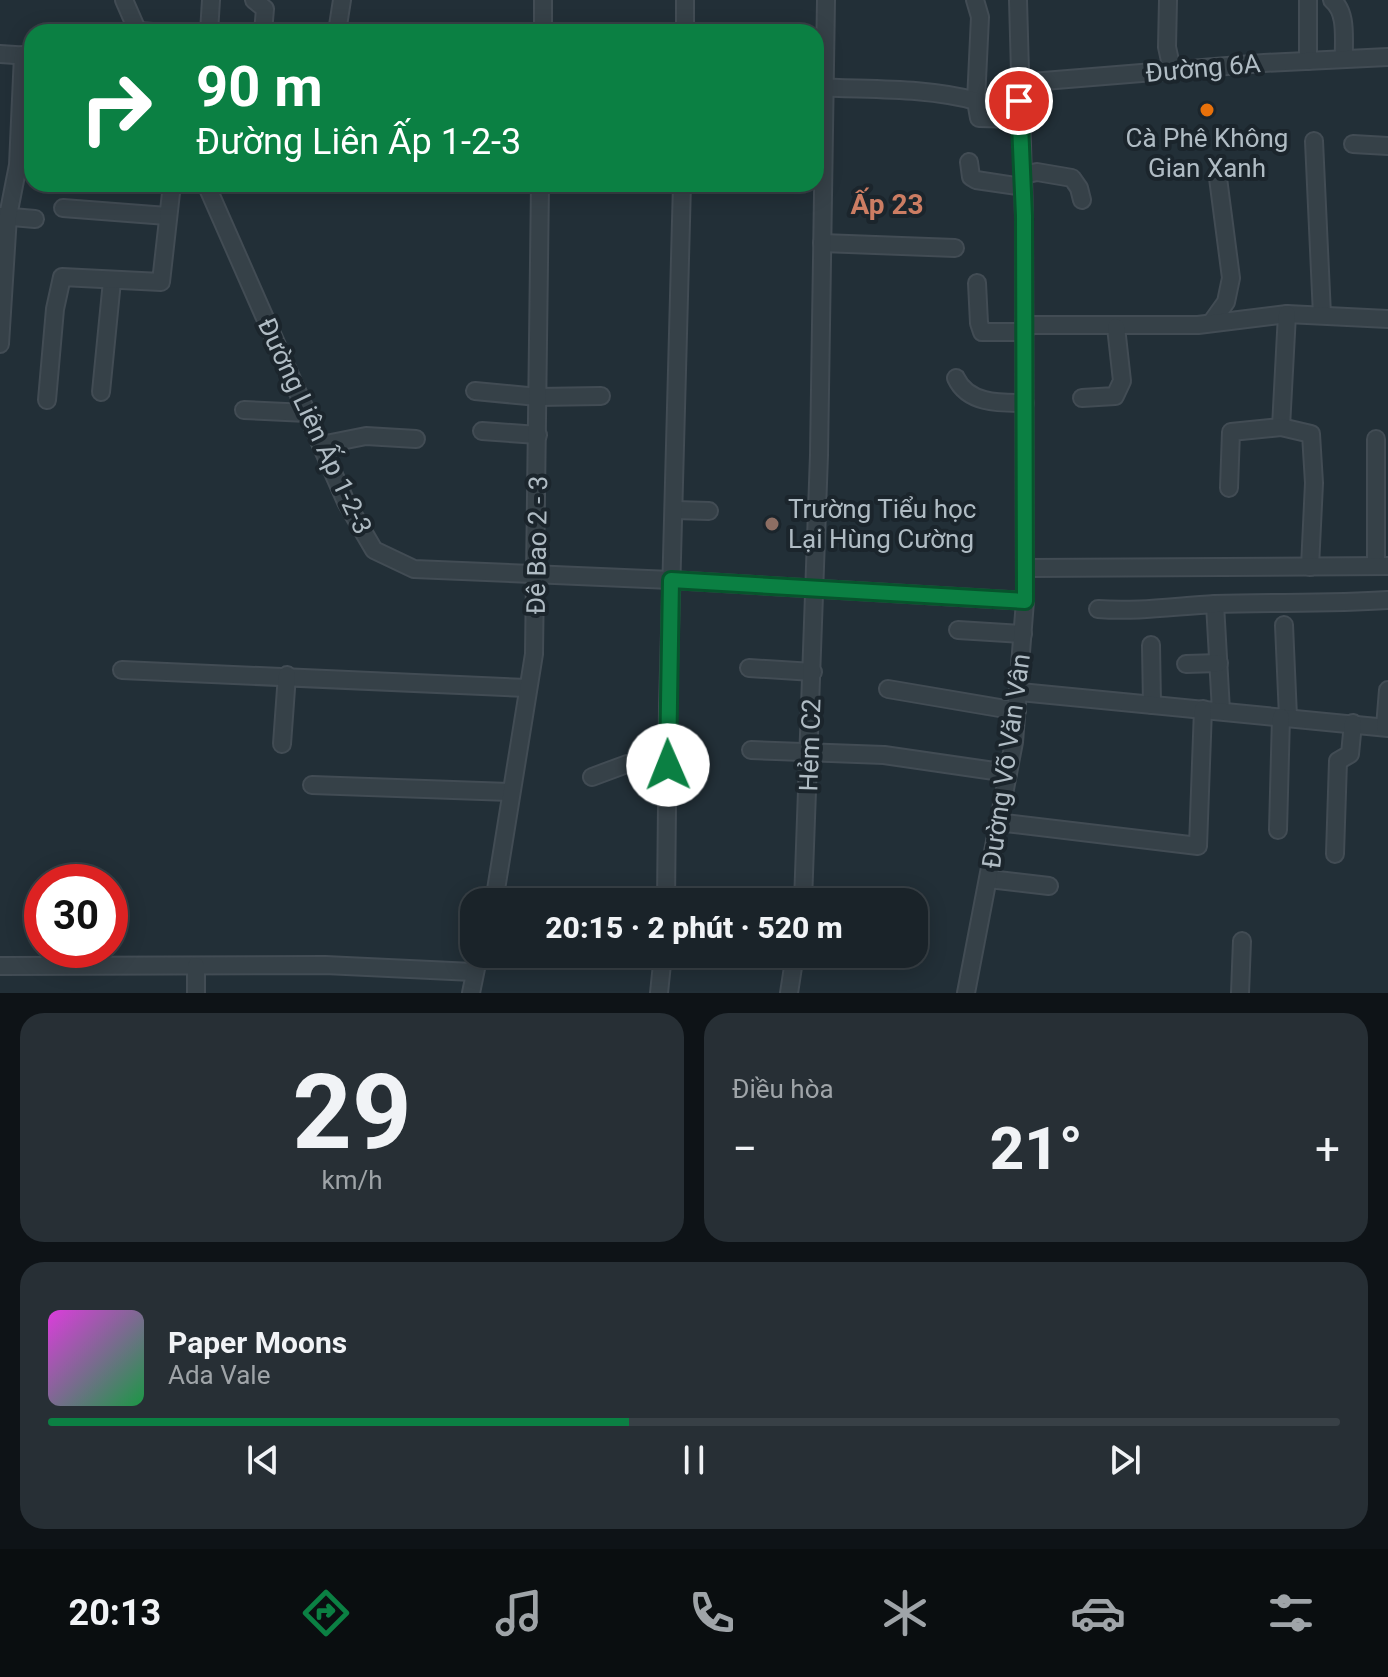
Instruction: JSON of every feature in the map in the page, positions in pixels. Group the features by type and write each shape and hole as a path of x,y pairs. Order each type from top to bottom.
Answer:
{"street":[{"path":"124,0 138,24"},
{"path":"210,24 211,0"},
{"path":"254,0 265,9 264,24"},
{"path":"338,24 342,0"},
{"path":"543,0 543,24"},
{"path":"685,0 685,24"},
{"name":"Hẻm C2","path":"824,29 826,0"},
{"path":"975,0 980,17 976,101 979,118 1019,119"},
{"name":"Đường Võ Văn Vân","path":"966,993 1008,773 1020,692 1025,601 1025,328 1018,0"},
{"path":"1168,0 1167,47 1172,70"},
{"path":"1308,0 1308,61"},
{"path":"1332,0 1339,5 1343,21 1344,59"},
{"path":"0,54 24,56"},
{"name":"Đường 6A","path":"1019,83 1388,57"},
{"path":"824,87 929,92 976,101"},
{"path":"0,344 4,216 18,165 24,92"},
{"path":"1314,141 1322,315"},
{"path":"1353,144 1388,146"},
{"path":"969,162 971,177 976,180 1023,181 1037,172 1072,178 1082,200"},
{"path":"1211,323 1226,302 1231,278 1218,178"},
{"path":"47,400 55,309 62,277 161,282 171,192"},
{"name":"Đường Liên Ấp 1-2-3","path":"210,192 346,502 374,550 414,569 671,580 1025,601"},
{"name":"Đê Bao 2 - 3","path":"496,888 534,654 538,575 540,192"},
{"path":"666,888 682,192"},
{"name":"Hẻm C2","path":"804,888 813,672 812,588 821,192"},
{"path":"63,208 167,216"},
{"path":"4,216 35,219"},
{"path":"822,243 955,248"},
{"path":"101,392 112,281"},
{"path":"977,283 982,332 1211,323 1287,314 1388,319 1388,308"},
{"path":"1281,427 1287,314"},
{"path":"1082,398 1115,396 1122,381 1116,327"},
{"path":"956,378 968,395 996,403 1025,403"},
{"path":"475,391 538,397 601,396"},
{"path":"244,410 307,413"},
{"path":"1229,488 1231,432 1281,427 1311,434 1314,483 1310,567"},
{"path":"482,431 538,435"},
{"path":"321,445 366,436 416,439"},
{"path":"1026,568 1382,566 1376,439"},
{"path":"675,510 709,511"},
{"path":"1098,609 1165,610 1215,604 1282,606 1388,600"},
{"path":"1215,604 1221,711"},
{"path":"1278,830 1285,717 1284,625"},
{"path":"958,630 1023,634"},
{"path":"1151,645 1152,705"},
{"path":"1186,664 1219,663"},
{"path":"749,668 813,672"},
{"path":"122,670 527,688"},
{"path":"282,744 287,675"},
{"path":"888,689 1017,711"},
{"path":"1020,692 1387,728 1388,690"},
{"path":"997,822 1198,846 1203,709"},
{"path":"1335,854 1338,761 1350,754 1353,723"},
{"path":"751,750 884,755 1008,773"},
{"path":"592,777 627,764 668,765"},
{"path":"312,785 510,792"},
{"path":"989,879 1049,886"},
{"path":"1240,993 1242,941"},
{"path":"0,966 325,965 473,972"},
{"path":"196,966 196,993"},
{"path":"471,993 474,968"},
{"path":"659,993 662,968"},
{"path":"789,993 793,968"}],"place":[{"name":"Cà Phê Không Gian Xanh","path":"1207,110"},
{"name":"Trường Tiểu học Lại Hùng Cường","path":"772,524"}],"district":[{"name":"Ấp 23","path":"887,204"}],"route":[{"path":"668,765 671,580 1025,601 1024,216 1019,101"}]}
